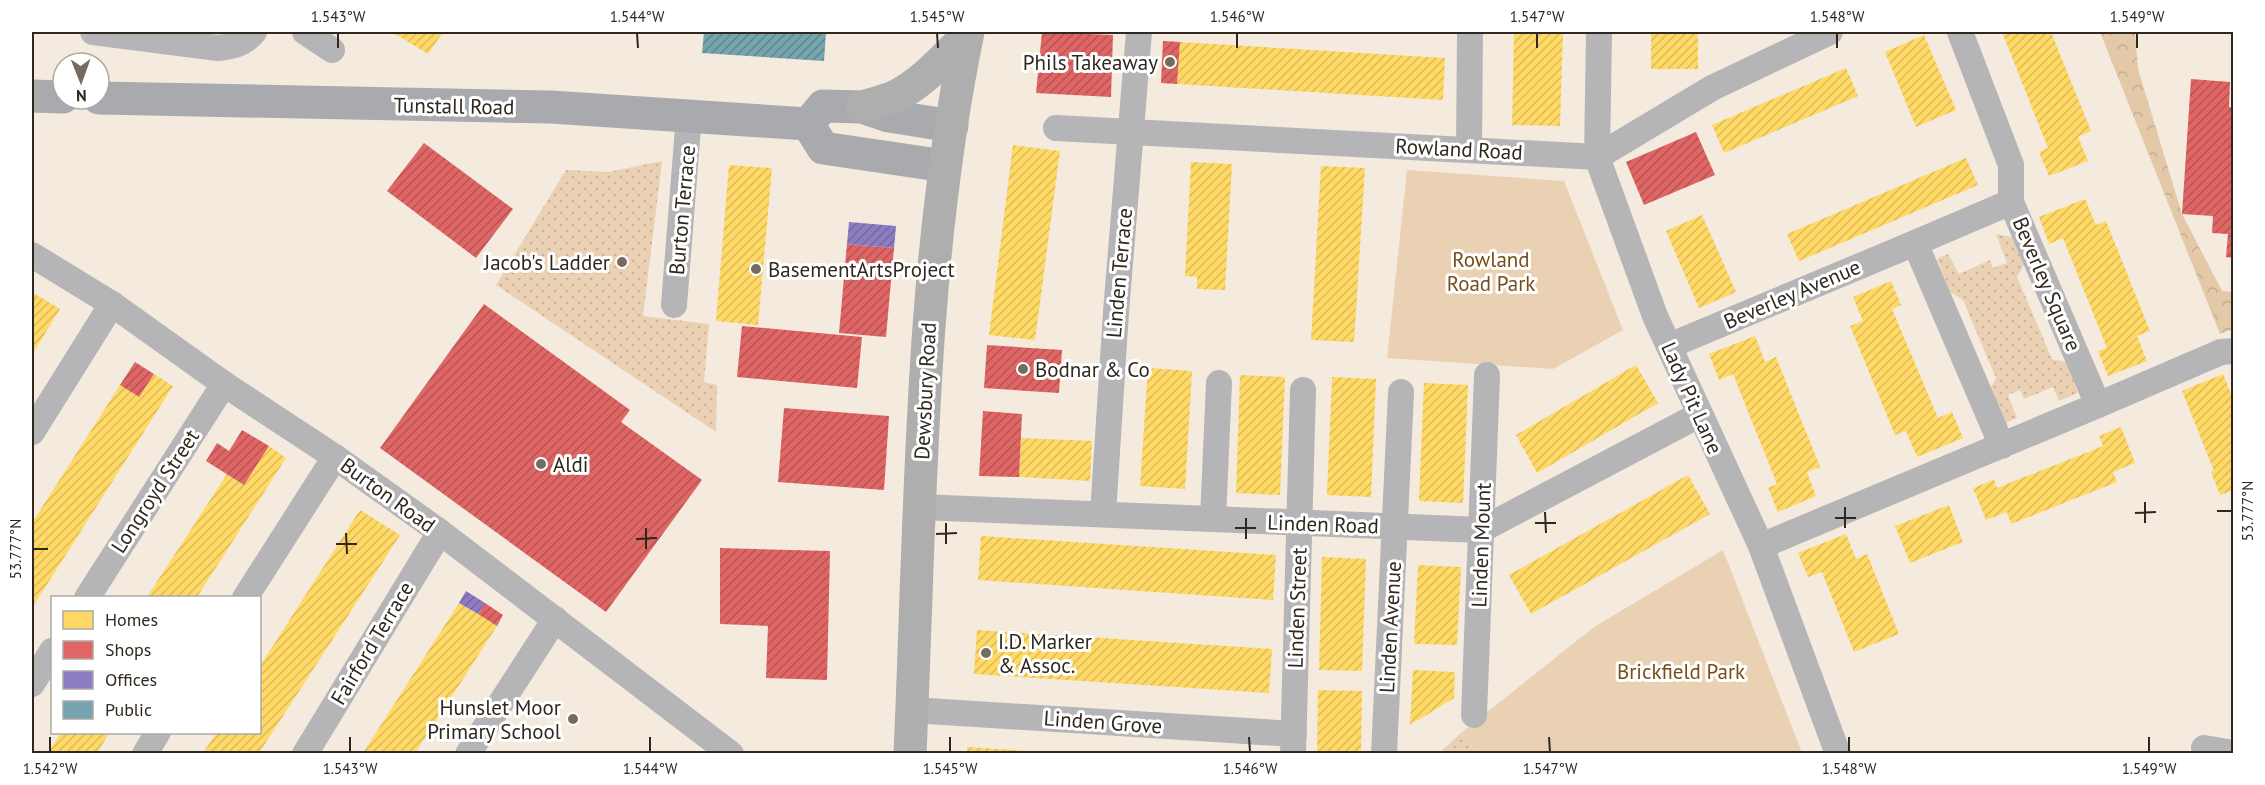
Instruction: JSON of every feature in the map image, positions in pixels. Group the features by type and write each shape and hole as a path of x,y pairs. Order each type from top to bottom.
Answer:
{"main road":[{"path":"862,107 893,97 909,88 931,72 968,34"},
{"name":"Dewsbury Road","path":"910,753 923,394 945,166 968,34"}],"street":[{"path":"93,32 130,34 218,48 234,46 251,35"},
{"path":"305,32 332,50"},
{"name":"Linden Terrace","path":"1103,514 1139,32"},
{"path":"1468,150 1470,32"},
{"name":"Lady Pit Lane","path":"1599,32 1597,157 1655,316 1761,546 1838,753"},
{"path":"1597,157 1712,88 1825,32"},
{"path":"1960,32 2011,165 2011,202"},
{"path":"32,96 51,97"},
{"name":"Tunstall Road","path":"111,98 551,107 808,124"},
{"path":"945,166 823,148 808,124 824,106 862,107 889,116 952,126"},
{"name":"Burton Terrace","path":"674,305 689,115"},
{"name":"Rowland Road","path":"1056,128 1597,157"},
{"name":"Beverley Square","path":"1915,243 2011,202 2098,405"},
{"path":"1915,243 2002,446"},
{"name":"Beverley Avenue","path":"1669,346 1915,243"},
{"name":"Burton Road","path":"32,255 112,304 440,532 731,753"},
{"path":"32,432 112,304"},
{"path":"1761,546 2221,352 2234,351"},
{"name":"Linden Mount","path":"1474,714 1487,375"},
{"path":"1213,519 1219,383"},
{"name":"Longroyd Street","path":"88,596 224,384"},
{"name":"Linden Street","path":"1294,744 1303,390"},
{"name":"Linden Avenue","path":"1384,753 1401,392"},
{"path":"1481,530 1699,415"},
{"path":"246,596 334,457"},
{"name":"Linden Road","path":"920,507 1481,530"},
{"name":"Fairford Terrace","path":"305,753 440,532"},
{"path":"468,753 555,619"},
{"path":"32,684 51,653"},
{"name":"Linden Grove","path":"912,710 1294,744"},
{"path":"145,753 157,734"},
{"path":"2204,748 2234,753"}],"green space":[{"path":"2100,32 2135,32 2138,69 2182,214 2222,291 2233,292 2233,329 2220,334"},
{"path":"662,161 643,316 709,324 704,382 717,385 716,432 496,285 566,170 608,172"},
{"name":"Rowland Road Park","path":"1407,170 1564,181 1623,330 1553,369 1387,358"},
{"path":"1996,234 2012,237 2024,265 2017,277 2052,359 2066,362 2078,393 2059,401 2053,387 2024,399 2020,390 2008,395 2017,418 2003,424 1989,391 1996,378 1963,300 1950,292 1937,259 1948,254 1959,274 1990,260 1993,268 2007,263"},
{"name":"Brickfield Park","path":"1723,550 1802,753 1477,753 1461,733 1594,627"},
{"path":"1461,733 1477,753 1438,754"}],"building: Homes":[{"path":"392,32 443,32 428,54"},
{"path":"1514,32 1563,32 1560,126 1512,125"},
{"path":"1651,32 1698,32 1698,69 1651,69"},
{"path":"2002,32 2051,32 2091,131 2078,137 2088,161 2049,176 2039,152 2048,148"},
{"path":"1924,35 1956,110 1916,127 1885,52"},
{"path":"1180,42 1445,58 1443,100 1177,84"},
{"path":"1846,68 1858,96 1724,153 1712,125"},
{"path":"1013,145 1060,151 1035,340 989,335"},
{"path":"1966,158 1978,185 1799,261 1787,234"},
{"path":"1191,162 1232,164 1225,290 1197,289 1197,277 1185,276"},
{"path":"729,165 772,168 758,325 716,321"},
{"path":"1321,166 1365,168 1354,342 1311,340"},
{"path":"2085,199 2096,225 2106,221 2150,331 2137,336 2147,361 2108,376 2098,351 2107,348 2063,238 2049,244 2039,217"},
{"path":"1702,215 1736,292 1699,308 1666,231"},
{"path":"1891,281 1901,305 1892,309 1938,418 1952,412 1963,438 1917,457 1906,431 1895,435 1850,326 1863,321 1853,297"},
{"path":"32,292 60,309 32,355"},
{"path":"1755,336 1765,362 1776,357 1820,467 1807,472 1816,496 1778,512 1768,488 1777,484 1733,374 1719,380 1709,354"},
{"path":"1636,365 1658,403 1537,473 1516,435"},
{"path":"1148,368 1192,371 1185,489 1140,486"},
{"path":"154,374 173,386 32,608 32,523 120,385 139,397"},
{"path":"2223,374 2234,401 2234,490 2220,495 2211,472 2214,471 2182,391"},
{"path":"1240,375 1285,377 1280,495 1236,493"},
{"path":"1332,377 1376,379 1371,497 1327,495"},
{"path":"1424,383 1468,385 1463,503 1419,501"},
{"path":"2121,427 2135,463 2113,472 2117,482 2011,524 2007,512 1986,520 1973,488 1994,480 1997,488 2103,446 2099,436"},
{"path":"1021,438 1092,441 1090,481 1019,477"},
{"path":"269,446 286,458 198,596 148,596 227,474 244,485"},
{"path":"1688,475 1710,514 1531,614 1509,575"},
{"path":"1949,505 1963,542 1910,563 1895,526"},
{"path":"360,510 400,535 259,753 203,753 216,734 261,734 261,664"},
{"path":"1846,534 1856,559 1867,554 1899,634 1854,652 1822,572 1808,577 1798,553"},
{"path":"981,536 1276,555 1273,600 978,580"},
{"path":"1322,557 1366,559 1362,671 1319,670"},
{"path":"1418,565 1461,567 1457,645 1414,644"},
{"path":"459,603 497,626 415,753 363,753"},
{"path":"977,630 1272,649 1269,693 974,674"},
{"path":"1413,670 1455,672 1454,698 1410,725"},
{"path":"1318,690 1362,691 1361,753 1317,753"},
{"path":"60,734 109,734 97,753 48,753"},
{"path":"967,747 1044,752 1044,753 967,753"}],"building: Shops":[{"path":"1042,32 1113,35 1111,97 1036,93"},
{"name":"Phils Takeaway","path":"1163,41 1180,42 1177,84 1161,83"},
{"path":"2191,79 2230,82 2229,107 2234,107 2234,258 2226,257 2228,234 2212,233 2213,216 2182,214"},
{"path":"1696,132 1715,175 1644,205 1626,162"},
{"path":"424,143 513,209 476,258 387,191"},
{"path":"847,244 894,248 886,337 839,333"},
{"name":"Aldi","path":"484,304 630,410 621,422 702,480 606,612 380,448"},
{"path":"742,326 862,337 857,388 737,377"},
{"name":"Bodnar & Co","path":"987,345 1062,350 1059,393 984,388"},
{"path":"135,362 154,374 139,397 120,385"},
{"path":"784,408 889,416 884,490 778,482"},
{"path":"983,411 1022,414 1019,477 979,476"},
{"path":"242,430 269,446 244,485 206,461 217,443 229,451"},
{"path":"720,548 830,551 827,680 766,678 768,626 720,624"},
{"path":"485,603 503,615 497,626 478,614"}],"building: Offices":[{"path":"849,222 896,226 894,248 847,244"},
{"path":"466,591 485,603 478,614 459,603"}],"building: Public":[{"path":"704,32 826,32 824,61 702,53"}],"place":[{"name":"Phils Takeaway","path":"1170,62"},
{"name":"Jacob's Ladder","path":"622,262"},
{"name":"BasementArtsProject","path":"756,269"},
{"name":"Bodnar & Co","path":"1023,369"},
{"name":"Aldi","path":"541,464"},
{"name":"I.D. Marker & Assoc.","path":"986,653"},
{"name":"Hunslet Moor Primary School","path":"573,719"}]}
